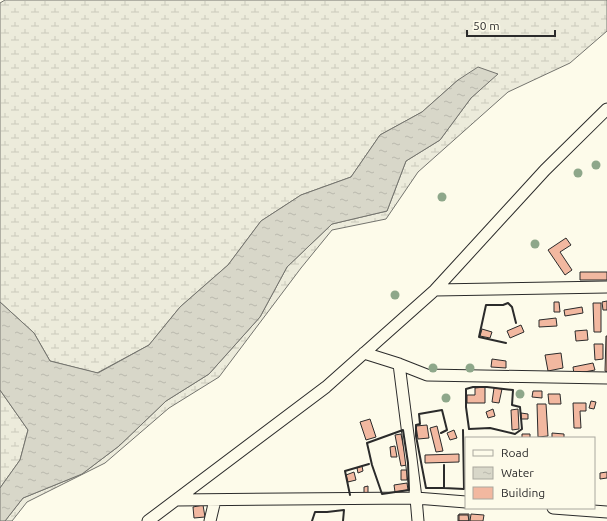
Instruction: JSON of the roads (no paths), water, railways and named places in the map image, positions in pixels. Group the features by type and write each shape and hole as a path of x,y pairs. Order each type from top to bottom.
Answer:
{"street":[{"path":"148,521 326,387 435,290 545,170 607,109"},
{"path":"435,290 607,287"},
{"path":"364,353 427,375 607,378"},
{"path":"399,364 418,521"},
{"path":"176,500 416,498 465,502"},
{"path":"210,521 215,500"},
{"path":"566,509 607,512"}],"water":[{"path":"478,67 498,74 471,98 440,140 406,161 387,211 332,224 287,267 260,317 209,374 166,401 119,446 82,474 23,498 5,521 0,521 0,488 20,460 28,430 0,390 0,302 34,333 50,361 98,373 149,345 180,307 228,265 261,221 301,195 351,177 380,135 422,112 458,80"}]}
